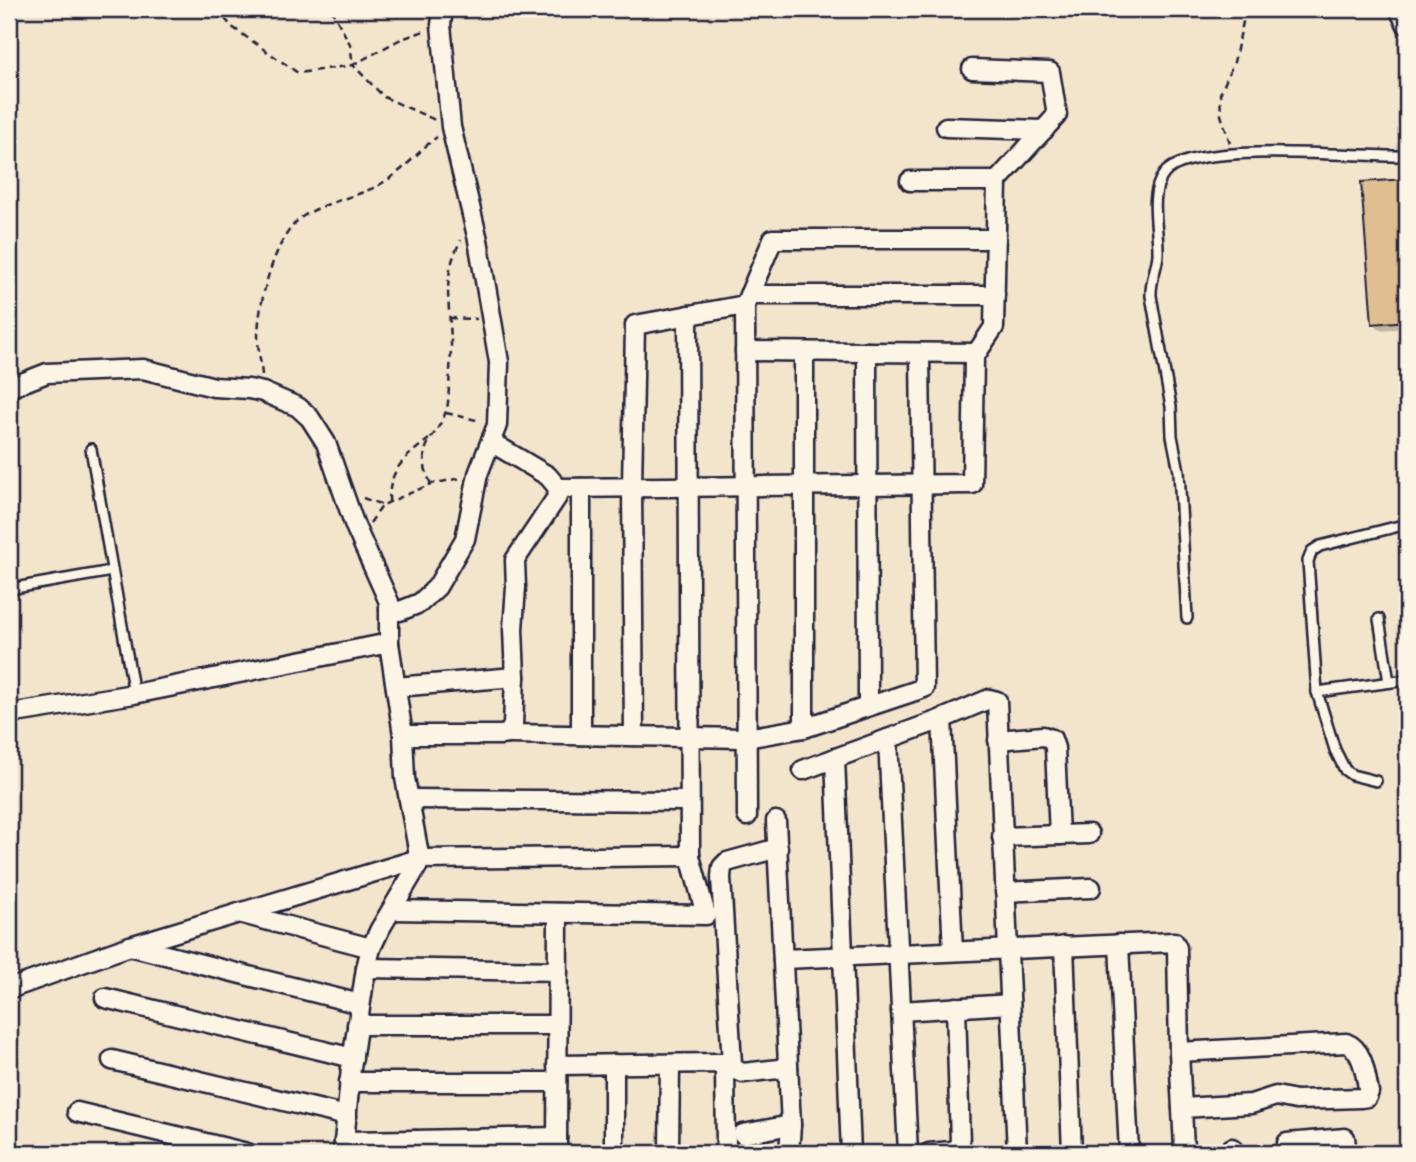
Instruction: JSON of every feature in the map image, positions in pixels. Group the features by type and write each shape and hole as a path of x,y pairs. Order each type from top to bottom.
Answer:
{"street":[{"path":"1399,9 1407,25"},
{"path":"389,610 400,611 420,603 438,587 465,539 478,474 494,433 499,362 473,218 451,127 442,17"},
{"path":"558,488 972,484 974,357 994,327 997,181 1057,115 1050,72 972,69"},
{"path":"946,127 1044,130"},
{"path":"909,181 997,181"},
{"path":"747,816 747,300 773,239 996,239"},
{"path":"634,736 632,487 635,325 688,316 747,300 995,295"},
{"path":"392,910 706,915 690,856 688,316"},
{"path":"745,351 976,353"},
{"path":"804,352 804,727"},
{"path":"867,352 868,706"},
{"path":"403,735 746,738 804,727 924,688 920,353"},
{"path":"9,388 47,373 143,369 214,387 263,392 298,407 310,418 326,443 350,515 389,602 389,643 418,859 414,874 371,948 357,1025 343,1147 557,1145 558,913"},
{"path":"494,433 548,476 558,488 557,497 514,560 515,677 513,725 508,734"},
{"path":"581,488 581,735"},
{"path":"9,714 134,695 389,643"},
{"path":"396,687 515,677"},
{"path":"803,770 989,699 998,704 1017,1153"},
{"path":"942,719 953,951"},
{"path":"998,740 1043,736 1052,740 1055,748 1059,835"},
{"path":"888,739 908,1153"},
{"path":"835,758 851,1153"},
{"path":"409,799 689,801"},
{"path":"776,821 791,1125 789,1153"},
{"path":"1002,837 1089,834"},
{"path":"778,848 727,862 722,867 721,877 732,1064 734,1069 743,1073 788,1068"},
{"path":"9,989 130,946 418,859 690,856"},
{"path":"1005,892 1091,888"},
{"path":"239,914 371,948"},
{"path":"783,959 1170,940 1176,944 1184,1148"},
{"path":"1119,944 1129,1153"},
{"path":"130,946 360,1004"},
{"path":"1065,946 1072,1153"},
{"path":"366,968 558,971"},
{"path":"105,998 353,1058"},
{"path":"901,1011 1010,1004"},
{"path":"929,1153 952,1151 958,1148 960,1143 956,1007"},
{"path":"357,1025 557,1025"},
{"path":"1179,1052 1346,1043 1359,1052 1369,1092 1367,1097 1361,1098 1296,1100 1276,1096 1251,1104 1182,1108"},
{"path":"112,1060 347,1116"},
{"path":"349,1082 557,1073 614,1064 721,1063 725,1070 726,1148"},
{"path":"614,1064 614,1153"},
{"path":"669,1150 670,1064"},
{"path":"77,1111 218,1150 247,1153"},
{"path":"743,1134 791,1125"},
{"path":"1288,1153 1287,1143 1345,1138 1347,1153"}],"lane":[{"path":"1187,618 1179,471 1150,285 1158,253 1156,198 1164,173 1190,160 1233,152 1407,156"},
{"path":"91,449 134,695"},
{"path":"1376,781 1360,779 1345,770 1335,750 1317,692 1308,561 1312,551 1320,546 1407,524"},
{"path":"9,589 112,571"},
{"path":"1379,619 1389,682"},
{"path":"1317,692 1407,680"}],"path":[{"path":"218,9 232,27 298,73 353,65 442,17"},
{"path":"331,9 350,44 353,65 384,97 451,127"},
{"path":"1233,152 1221,115 1220,94 1234,62 1246,9"},
{"path":"263,392 258,329 272,262 285,236 302,217 327,204 372,190 397,174 433,139 451,127"},
{"path":"431,484 423,466 425,451 446,413 451,341 446,291 448,274 454,253 473,218"},
{"path":"448,318 491,319"},
{"path":"446,413 494,433"},
{"path":"389,502 389,484 394,474 402,462 432,437"},
{"path":"360,536 383,505 431,484 478,474"}],"building":[{"path":"1407,179 1407,321 1372,324 1361,182"}]}
